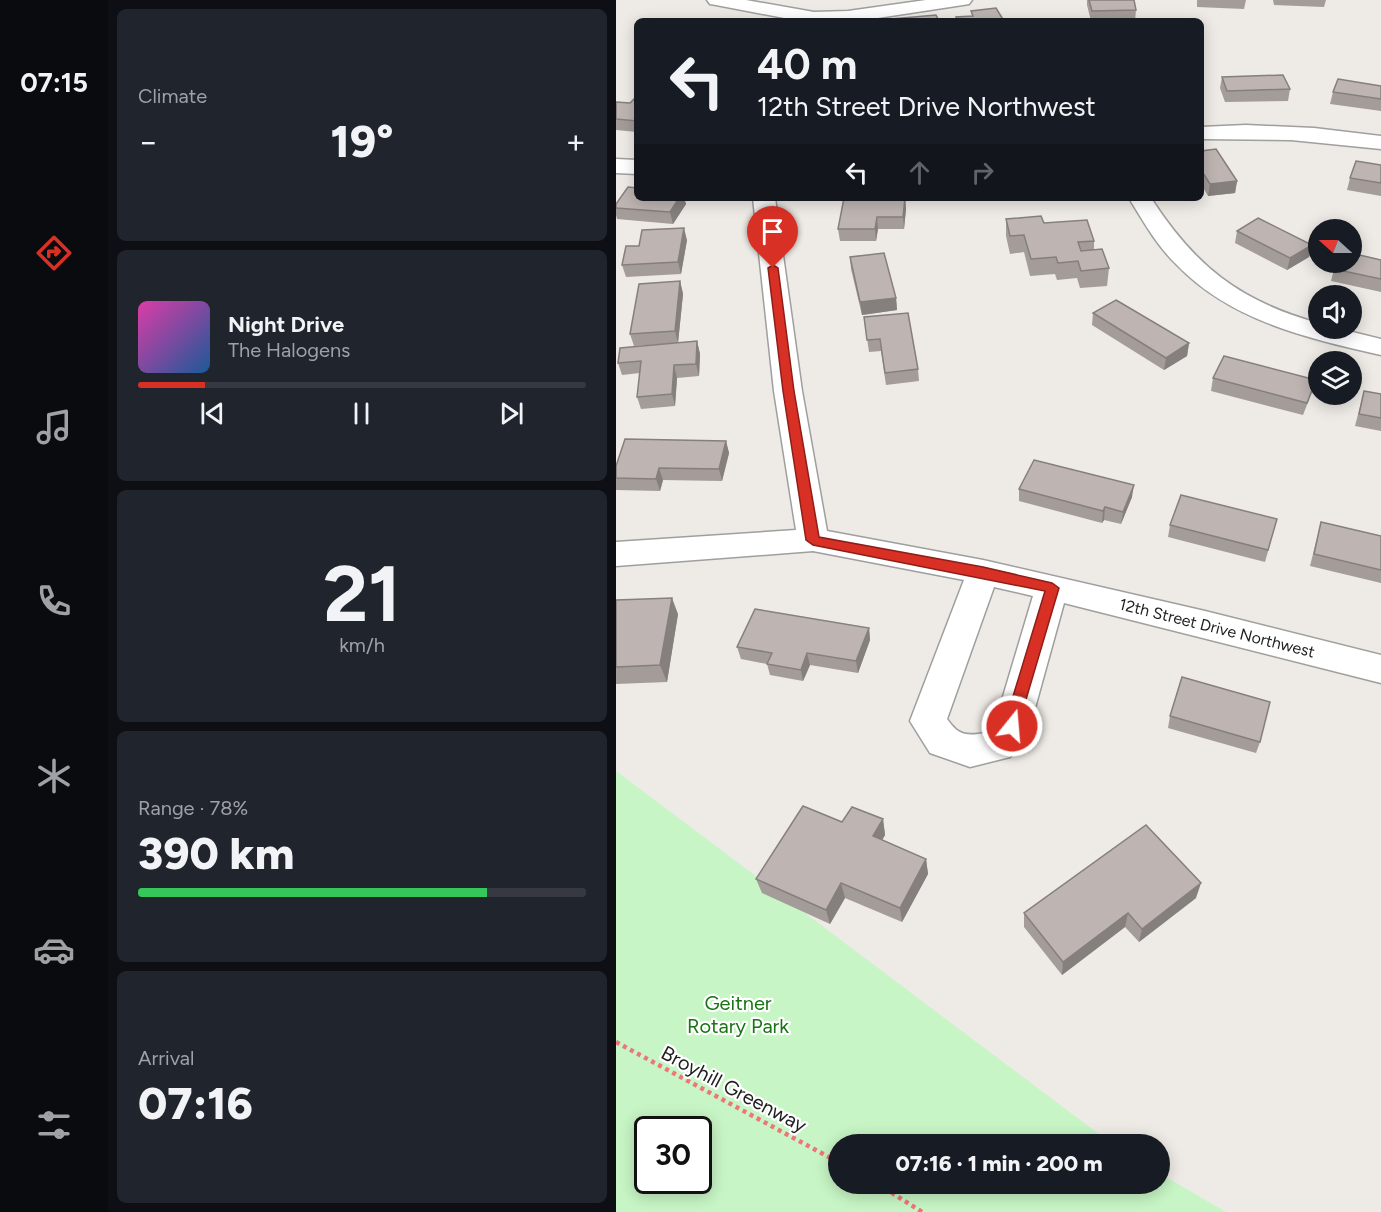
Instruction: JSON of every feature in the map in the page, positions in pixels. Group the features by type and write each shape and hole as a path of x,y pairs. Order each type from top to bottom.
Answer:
{"street":[{"path":"723,0 794,16 824,18 963,0"},
{"path":"1204,133 1275,132 1381,143"},
{"path":"616,166 634,167"},
{"path":"764,201 788,391 813,540"},
{"path":"1142,201 1184,260 1217,287 1254,308 1288,323 1381,347"},
{"name":"12th Street Drive Northwest","path":"616,554 813,540 983,572 1381,669"},
{"path":"983,572 928,720 943,742 970,751 997,746 1012,726 1052,588"}],"path":[{"name":"Broyhill Greenway","path":"616,1042 828,1157"},
{"path":"894,1194 922,1212"}],"green space":[{"name":"Geitner Rotary Park","path":"616,771 1099,1134 828,1134 828,1194 1170,1194 1170,1179 1226,1212 616,1212"}],"building":[{"path":"1089,0 1134,0 1136,10 1092,11"},
{"path":"996,8 1002,18 956,17 973,16 971,11"},
{"path":"936,15 938,18 902,18"},
{"path":"1283,75 1290,89 1227,91 1222,77"},
{"path":"1338,79 1381,86 1381,99 1333,92"},
{"path":"634,99 634,121 616,119 616,102 630,103"},
{"path":"1216,149 1237,181 1210,184 1204,175 1204,151"},
{"path":"1356,161 1381,165 1381,183 1350,178"},
{"path":"628,187 634,188 634,201 677,201 670,212 616,208 616,204"},
{"path":"843,201 905,201 903,217 877,217 875,229 838,229"},
{"path":"1041,216 1044,223 1087,220 1094,241 1078,242 1081,251 1102,249 1109,268 1081,271 1078,261 1058,263 1056,257 1031,259 1024,235 1010,236 1006,219"},
{"path":"1258,218 1308,243 1308,247 1290,258 1237,231"},
{"path":"684,228 678,262 622,265 626,246 639,246 642,230"},
{"path":"884,253 896,298 860,302 850,257"},
{"path":"1362,256 1381,260 1381,279 1353,273 1362,273"},
{"path":"680,281 675,331 630,334 639,284"},
{"path":"1116,300 1189,343 1166,358 1093,313"},
{"path":"908,313 918,369 885,373 880,339 867,340 864,317"},
{"path":"697,341 696,364 674,365 672,394 637,397 641,361 618,363 620,348"},
{"path":"1224,356 1308,378 1308,400 1307,403 1213,378"},
{"path":"1364,391 1381,394 1381,418 1359,414"},
{"path":"625,439 726,441 719,469 659,468 656,479 616,478 616,466"},
{"path":"1034,460 1134,485 1123,512 1105,507 1103,511 1019,489"},
{"path":"1181,495 1277,519 1268,550 1170,525"},
{"path":"1321,522 1381,536 1381,570 1314,554"},
{"path":"672,598 660,665 616,667 616,600"},
{"path":"755,609 869,628 856,661 807,653 801,670 767,664 772,653 737,647"},
{"path":"1182,677 1270,702 1260,742 1170,716"},
{"path":"803,806 842,822 852,807 883,819 873,836 926,859 900,908 841,883 826,910 756,879"},
{"path":"1146,825 1201,883 1142,929 1128,913 1063,962 1024,913"}],"route":[{"path":"773,268 788,391 813,540 983,572 1052,588 1012,726"}]}
